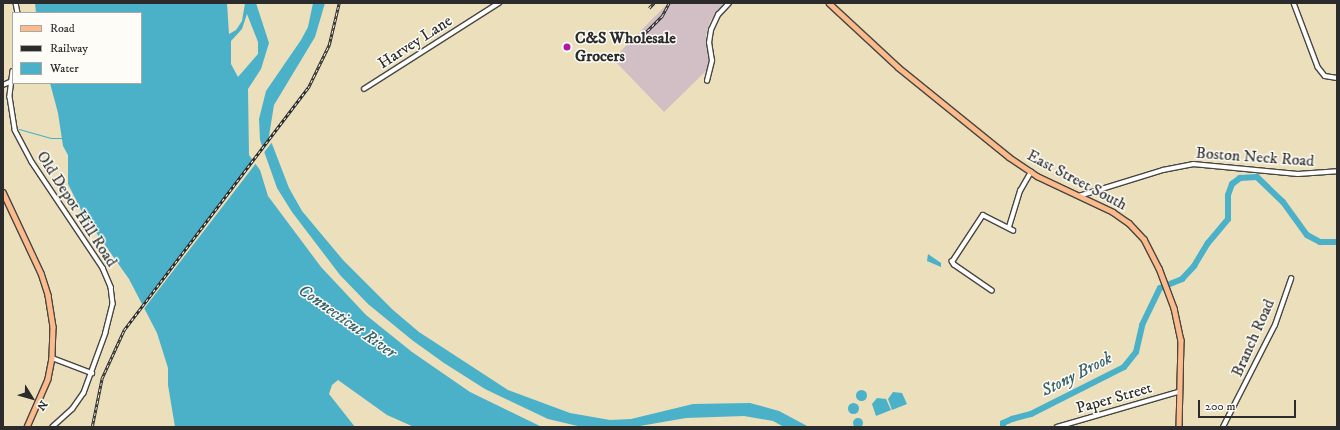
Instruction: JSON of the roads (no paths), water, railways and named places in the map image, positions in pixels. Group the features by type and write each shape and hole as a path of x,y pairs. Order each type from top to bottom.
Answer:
{"main road":[{"name":"East Street South","path":"829,3 898,67 954,114 1031,172 1129,223 1144,239 1157,262 1174,308 1181,340 1178,392 1179,427"},
{"path":"3,192 41,273 48,295 53,327 52,358 43,393 27,427"}],"street":[{"name":"Harvey Lane","path":"364,89 499,3"},
{"path":"707,81 712,61 709,43 711,30 717,17 729,3"},
{"path":"1294,3 1318,67 1326,76 1337,78"},
{"name":"Old Depot Hill Road","path":"12,75 10,82 11,114 23,147 87,242 112,287 111,316 84,393 74,409 53,427"},
{"path":"3,84 10,82"},
{"name":"Boston Neck Road","path":"1079,196 1163,170 1193,164 1298,174 1337,171"},
{"path":"992,291 952,262 982,216 1011,228 1020,191 1031,172"},
{"name":"Branch Road","path":"1223,427 1269,339 1290,279"},
{"path":"52,358 92,373"},
{"name":"Paper Street","path":"1057,427 1178,392"}],"water":[{"name":"Connecticut River","path":"35,3 227,3 229,34 236,30 242,21 245,3 256,3 269,43 261,69 248,89 249,155 260,170 268,196 321,267 366,315 412,352 470,392 542,427 414,427 387,415 338,380 332,385 329,394 355,427 175,427 168,385 168,368 157,333 129,279 83,214 68,184 68,155 63,146 58,113 50,84 142,84 142,12 36,12","holes":["247,14 258,42 258,54 238,77 231,64 231,41 242,29"]},
{"path":"313,3 325,3 315,37 274,105 269,136 289,188 302,211 343,260 393,310 419,332 508,390 570,413 610,420 631,419 693,404 750,403 779,411 809,427 784,427 773,421 744,416 686,418 634,427 582,427 548,419 485,389 444,363 412,340 368,304 340,275 292,212 277,188 260,140 259,119 266,91 301,40 308,27"},
{"path":"928,254 941,263 941,267 927,261"},
{"path":"859,390 863,390 865,391 865,399 859,400 856,397 856,393"},
{"path":"893,392 902,393 907,404 892,410 888,399"},
{"path":"877,398 886,399 891,410 876,416 872,404"},
{"path":"851,403 855,403 857,404 857,412 851,413 848,410 848,406"},
{"path":"856,418 860,418 862,419 862,427 856,428 853,425 853,421"}],"waterway":[{"path":"19,129 51,138 63,138"},
{"name":"Stony Brook","path":"1003,427 1003,423 1031,414 1124,367 1136,352 1142,325 1160,288 1182,279 1194,266 1208,243 1228,219 1228,195 1232,184 1240,178 1257,177 1283,202 1307,235 1320,242 1337,242"}],"railway":[{"path":"92,427 102,378 124,330 308,88 329,45 339,3"},
{"path":"649,8 654,3"},
{"path":"639,39 662,16 669,3"}],"place":[{"name":"C&S Wholesale Grocers","path":"567,47"}]}
